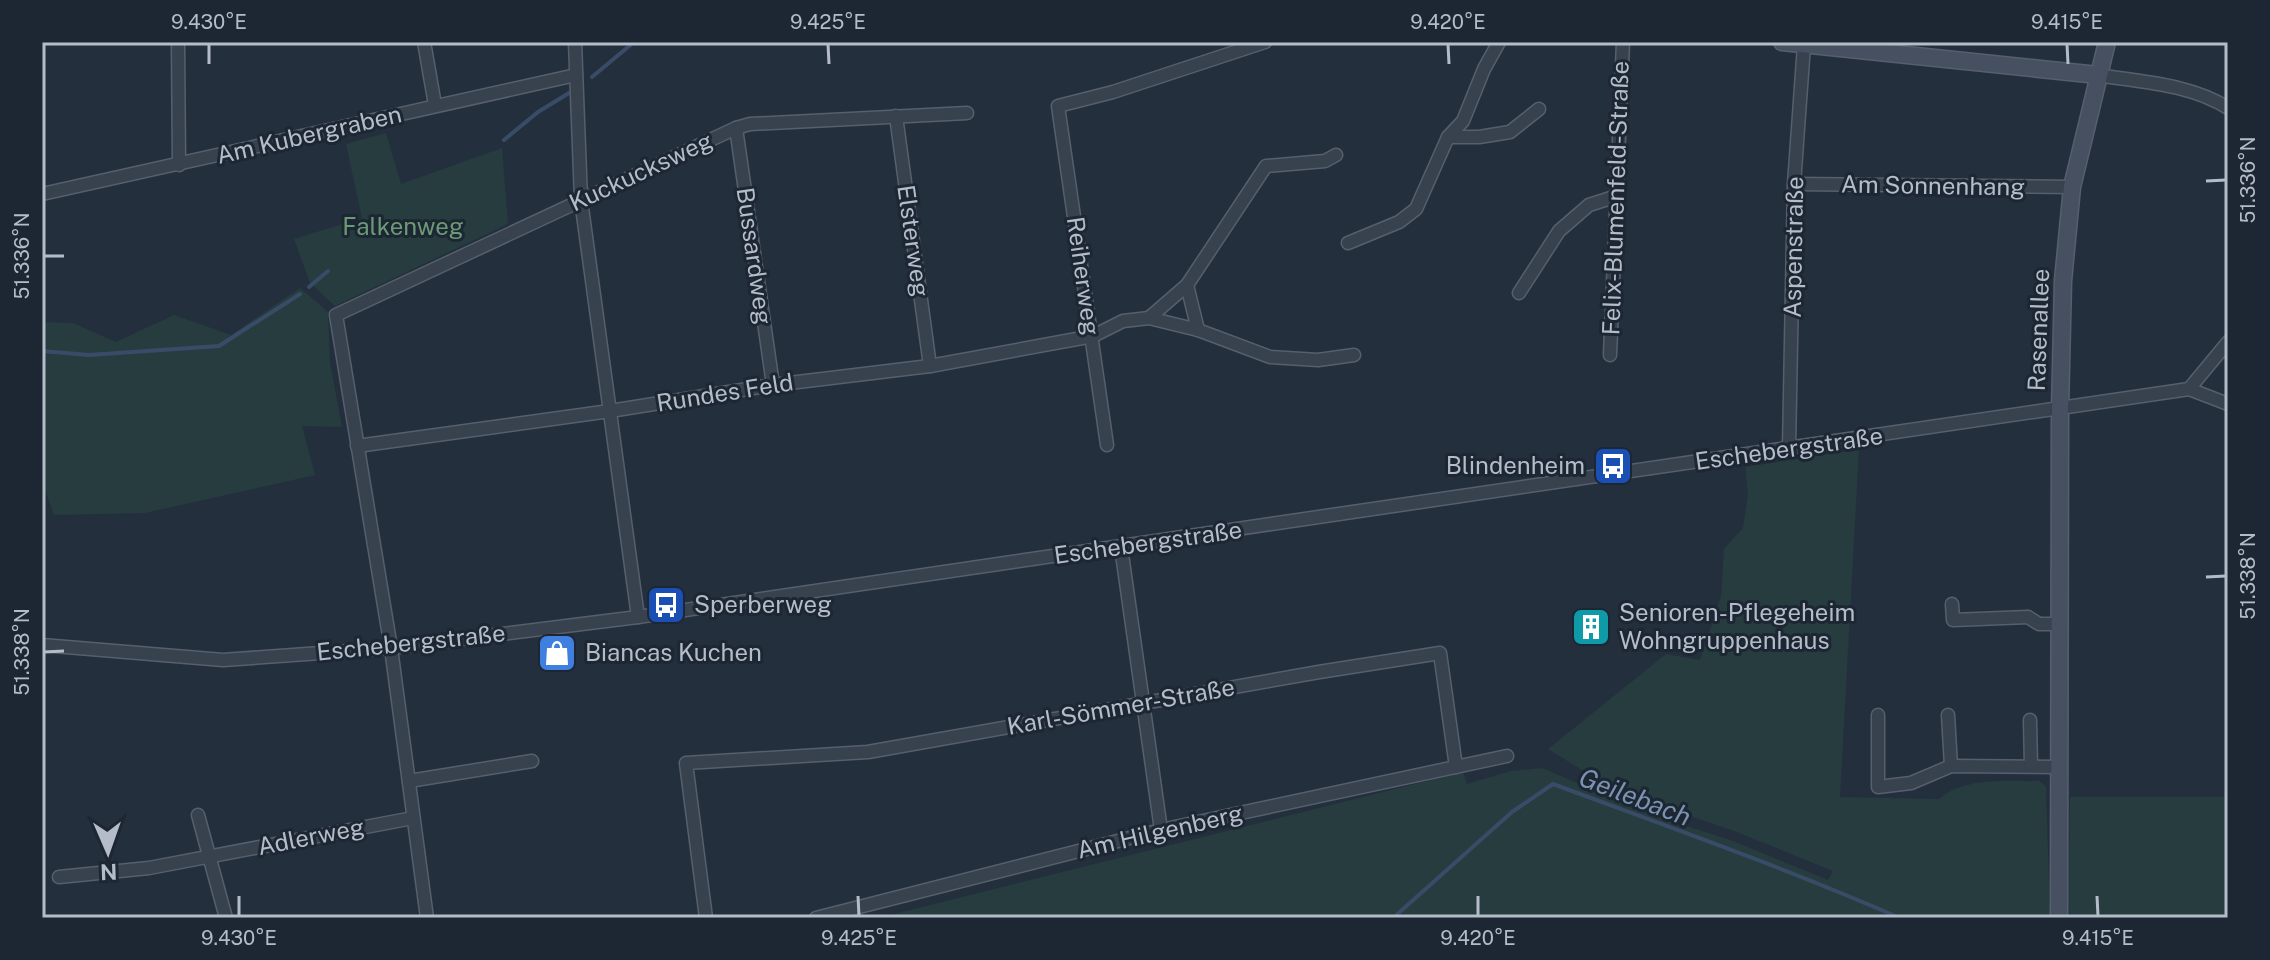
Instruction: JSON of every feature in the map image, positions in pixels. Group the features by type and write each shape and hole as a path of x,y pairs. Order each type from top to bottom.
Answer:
{"main road":[{"path":"1782,42 2098,75"},
{"name":"Rasenallee","path":"2059,918 2063,281 2072,187 2107,42"}],"street":[{"path":"178,42 179,165"},
{"path":"424,42 435,105"},
{"path":"575,42 581,200 638,617"},
{"name":"Reiherweg","path":"1107,445 1058,106 1113,92 1265,42"},
{"path":"1348,243 1399,222 1416,209 1448,137 1463,121 1484,69 1499,42"},
{"name":"Felix-Blumenfeld-Straße","path":"1610,355 1614,197 1623,42"},
{"name":"Aspenstraße","path":"1789,449 1794,184 1804,45"},
{"name":"Am Kubergraben","path":"42,194 576,75"},
{"path":"2098,75 2164,85 2212,98 2228,108"},
{"path":"1448,137 1479,137 1510,132 1539,109"},
{"name":"Kuckucksweg","path":"357,446 336,315 736,128 750,124 967,113"},
{"name":"Elsterweg","path":"896,116 930,366"},
{"name":"Bussardweg","path":"736,128 773,385"},
{"path":"1149,318 1187,285 1266,166 1325,161 1336,155"},
{"name":"Am Sonnenhang","path":"1794,184 2072,187"},
{"path":"1519,293 1559,231 1589,205 1614,197"},
{"path":"1187,285 1198,330"},
{"path":"1149,318 1198,330 1270,357 1318,360 1354,355"},
{"name":"Rundes Feld","path":"357,446 773,385 930,366 1093,336 1123,321 1149,318"},
{"path":"2228,342 2189,389 2228,404"},
{"name":"Eschebergstraße","path":"42,645 223,660 391,648 638,617 2189,389"},
{"path":"357,446 391,648 427,918"},
{"path":"1121,547 1161,830"},
{"path":"1952,604 1953,620 2028,617 2039,624 2060,624"},
{"name":"Karl-Sömmer-Straße","path":"706,918 686,763 868,752 1440,653 1456,767"},
{"path":"1878,715 1878,787 1911,783 1951,766 2059,767"},
{"path":"1948,715 1951,766"},
{"path":"2030,720 2031,766"},
{"name":"Am Hilgenberg","path":"816,918 1161,830 1507,756"},
{"path":"409,781 532,761"},
{"path":"198,815 226,918"},
{"name":"Adlerweg","path":"59,877 149,868 413,818"}],"green space":[{"name":"Falkenweg","path":"386,133 401,184 502,148 508,224 335,306 310,283 294,239 362,218 346,144"},
{"path":"300,288 328,312 330,363 342,427 302,426 315,475 145,513 54,515 42,482 42,322 73,323 116,342 174,315 231,335"},
{"path":"1859,449 1840,797 1939,799 1974,783 2039,781 2046,786 2050,918 878,918 1463,772 1467,784 1511,771 1543,768 1640,811 1733,841 1828,880 1833,871 1737,832 1614,790 1548,749 1666,654 1700,660 1721,596 1724,549 1743,528 1748,494 1745,467"},
{"path":"2070,797 2228,797 2228,918 2069,918"}],"waterway":[{"path":"592,77 634,42"},
{"path":"504,140 538,112 569,93"},
{"path":"309,287 328,271"},
{"path":"42,351 89,355 219,346 300,294"},
{"name":"Geilebach","path":"1393,918 1512,812 1553,784 1771,865 1900,918"}],"place":[{"name":"Blindenheim","path":"1613,466"},
{"name":"Sperberweg","path":"666,605"},
{"name":"Senioren-Pflegeheim Wohngruppenhaus","path":"1591,627"},
{"name":"Biancas Kuchen","path":"557,653"}]}
